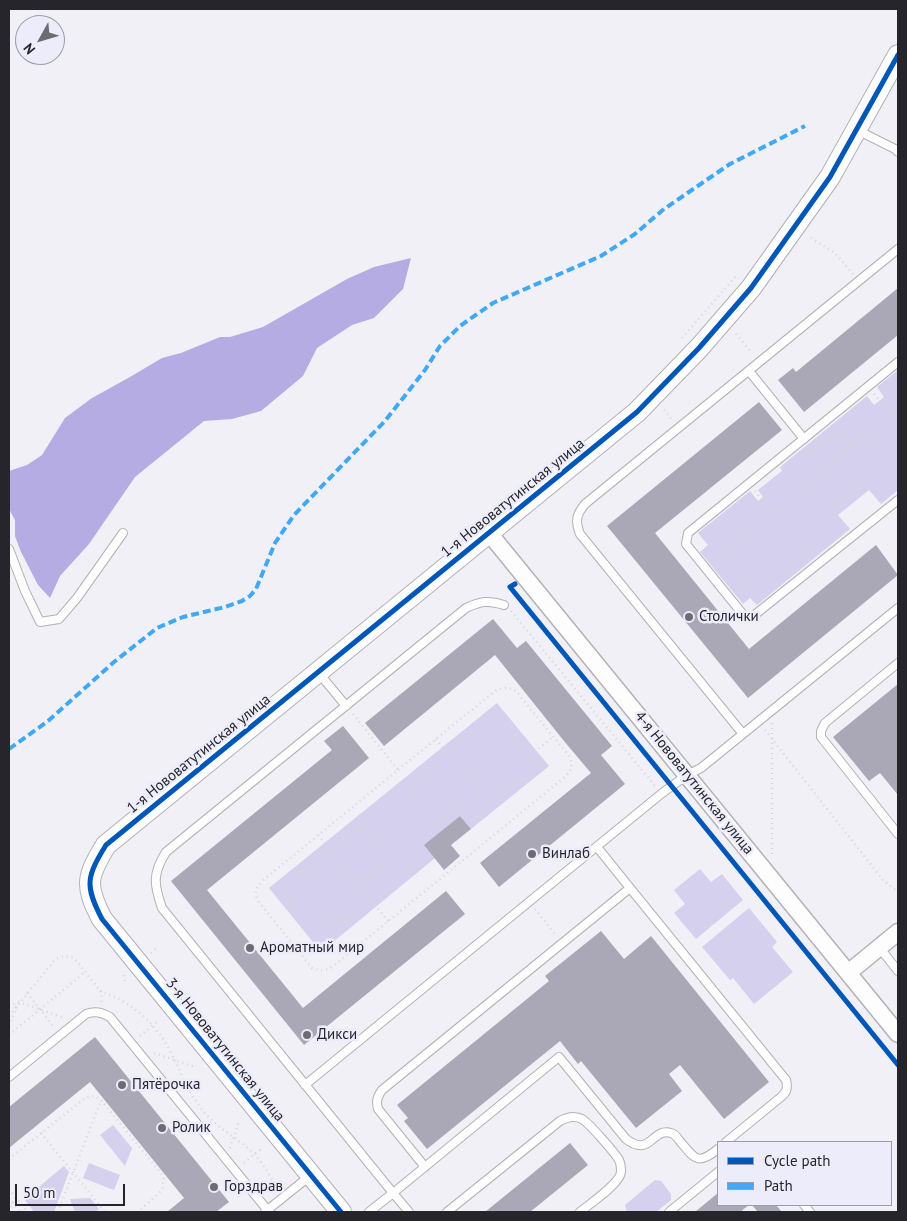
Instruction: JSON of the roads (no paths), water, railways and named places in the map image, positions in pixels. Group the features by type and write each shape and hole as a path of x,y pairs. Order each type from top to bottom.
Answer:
{"street":[{"name":"1-я Нововатутинская улица","path":"92,902 90,882 92,869 106,845 637,412 699,348 751,288 830,177 898,55"},
{"name":"4-я Нововатутинская улица","path":"489,533 898,1034"},
{"name":"3-я Нововатутинская улица","path":"92,902 102,919 341,1212"},
{"path":"848,972 898,932"}],"lane":[{"path":"857,130 897,149"},
{"path":"743,734 580,534 576,524 577,514 585,504 898,249"},
{"path":"898,362 688,533 686,541 689,548 735,605 745,617 749,618 755,616 898,500"},
{"path":"749,370 804,439"},
{"path":"9,549 25,591 40,622 59,619 77,598 123,534"},
{"path":"410,1212 162,908 155,885 156,874 158,864 166,852 466,608 477,602 492,601 504,605"},
{"path":"305,1084 662,794 686,775 701,768 898,608"},
{"path":"898,663 825,723 821,731 823,741 898,834"},
{"path":"318,672 346,706"},
{"path":"596,847 786,1080 788,1087 782,1098 727,1141"},
{"path":"425,1167 378,1109 377,1097 382,1090 630,888"},
{"path":"879,947 898,971"},
{"path":"9,1077 86,1014 99,1012 110,1017 267,1212 310,1175"},
{"path":"369,1212 559,1057 626,1139 634,1145 641,1146 663,1132 670,1132 675,1135 693,1157 700,1160 705,1159 717,1150"},
{"path":"447,1212 560,1120 574,1117 582,1119 589,1124 619,1160 621,1172 619,1178 612,1186 580,1212"},
{"path":"669,1212 717,1173"}],"place":[{"name":"Столички","path":"689,617"},
{"name":"Винлаб","path":"532,854"},
{"name":"Ароматный мир","path":"250,948"},
{"name":"Дикси","path":"307,1035"},
{"name":"Пятёрочка","path":"122,1085"},
{"name":"Ролик","path":"162,1128"},
{"name":"Горздрав","path":"214,1187"}]}
